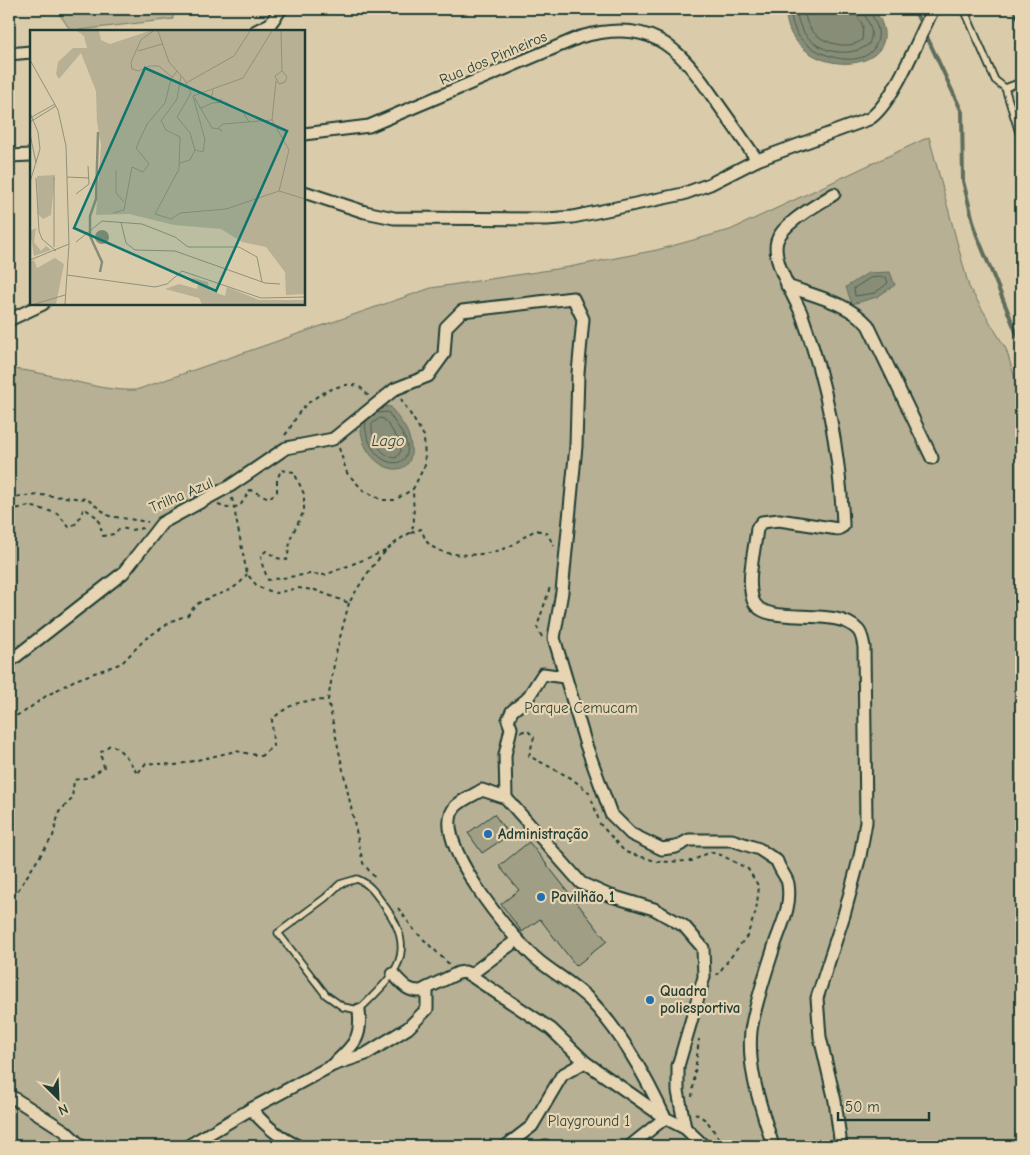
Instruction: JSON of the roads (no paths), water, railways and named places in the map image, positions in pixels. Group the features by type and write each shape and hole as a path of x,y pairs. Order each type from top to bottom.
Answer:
{"street":[{"path":"258,30 270,24 281,9"},
{"path":"305,192 365,212 394,218 547,219 574,217 629,207 683,194 710,184 757,160 878,114 894,89 932,9"},
{"name":"Rua dos Pinheiros","path":"305,134 369,126 580,37 600,31 622,31 640,33 659,40 672,47 685,59 757,160"},
{"path":"9,54 30,52"},
{"path":"9,156 30,155"},
{"path":"834,194 790,224 779,235 776,244 777,255 788,286 799,309 825,388 841,482 844,523 838,529 779,520 762,522 758,528 751,588 756,606 766,614 826,617 850,622 860,631 864,648 866,822 860,856 818,998 820,1037 835,1101 841,1146"},
{"path":"788,286 838,304 860,316 868,325 932,458"},
{"path":"9,662 123,573 162,523 230,486 286,448 333,439 395,389 428,376 444,354 446,327 462,311 572,298 584,319 578,373 576,446 562,592 554,638 562,661 564,677 611,814 631,834 662,849 676,847 689,840 732,840 759,849 777,861 781,873 788,881 790,905 773,951 751,1030 751,1058 754,1084 773,1146"},
{"path":"9,320 41,305"},
{"path":"506,798 504,755 510,728 508,720 512,711 527,699 543,674 564,677"},
{"path":"665,1118 648,1081 589,999 538,960 517,940 498,918 473,882 455,846 449,821 455,806 482,790 506,798 582,883 608,895 654,909 684,926 703,948 704,977 678,1066 678,1091 685,1128"},
{"path":"470,975 517,940"},
{"path":"393,974 408,990 421,991 458,973 465,972 551,1029 585,1062 665,1118 685,1128 704,1146"},
{"path":"188,1146 251,1108 333,1065 366,1054 408,1028 427,1009 427,988"},
{"path":"333,1065 354,1046 361,1026 359,1010"},
{"path":"506,1146 532,1126 562,1075 585,1062"},
{"path":"9,1095 65,1131 81,1146"},
{"path":"251,1108 262,1122 293,1145"},
{"path":"630,1146 665,1118"}],"lane":[{"path":"964,9 995,80 1005,88 1021,139"},
{"path":"1017,9 1021,17"},
{"path":"1005,88 1021,82"},
{"path":"357,879 367,883 392,917 401,935 400,957 393,974 359,1010 343,1007 326,995 278,933 325,898 340,884 357,879"}],"water":[{"path":"785,9 874,9 883,28 883,43 874,55 861,61 843,63 825,60 808,52 794,38 789,28"},
{"path":"890,272 895,285 877,297 852,304 846,287 868,273"},
{"name":"Lago","path":"378,406 391,407 408,433 411,454 407,464 399,469 389,468 378,462 368,452 362,438 361,420"}],"waterway":[{"path":"914,9 962,112 963,181 976,233 1021,344"}],"place":[{"name":"Administração","path":"488,834"},
{"name":"Pavilhão 1","path":"541,897"},
{"name":"Quadra poliesportiva","path":"650,1000"}],"park label":[{"name":"Parque Cemucam","path":"581,708"},
{"name":"Playground 1","path":"589,1121"}]}
